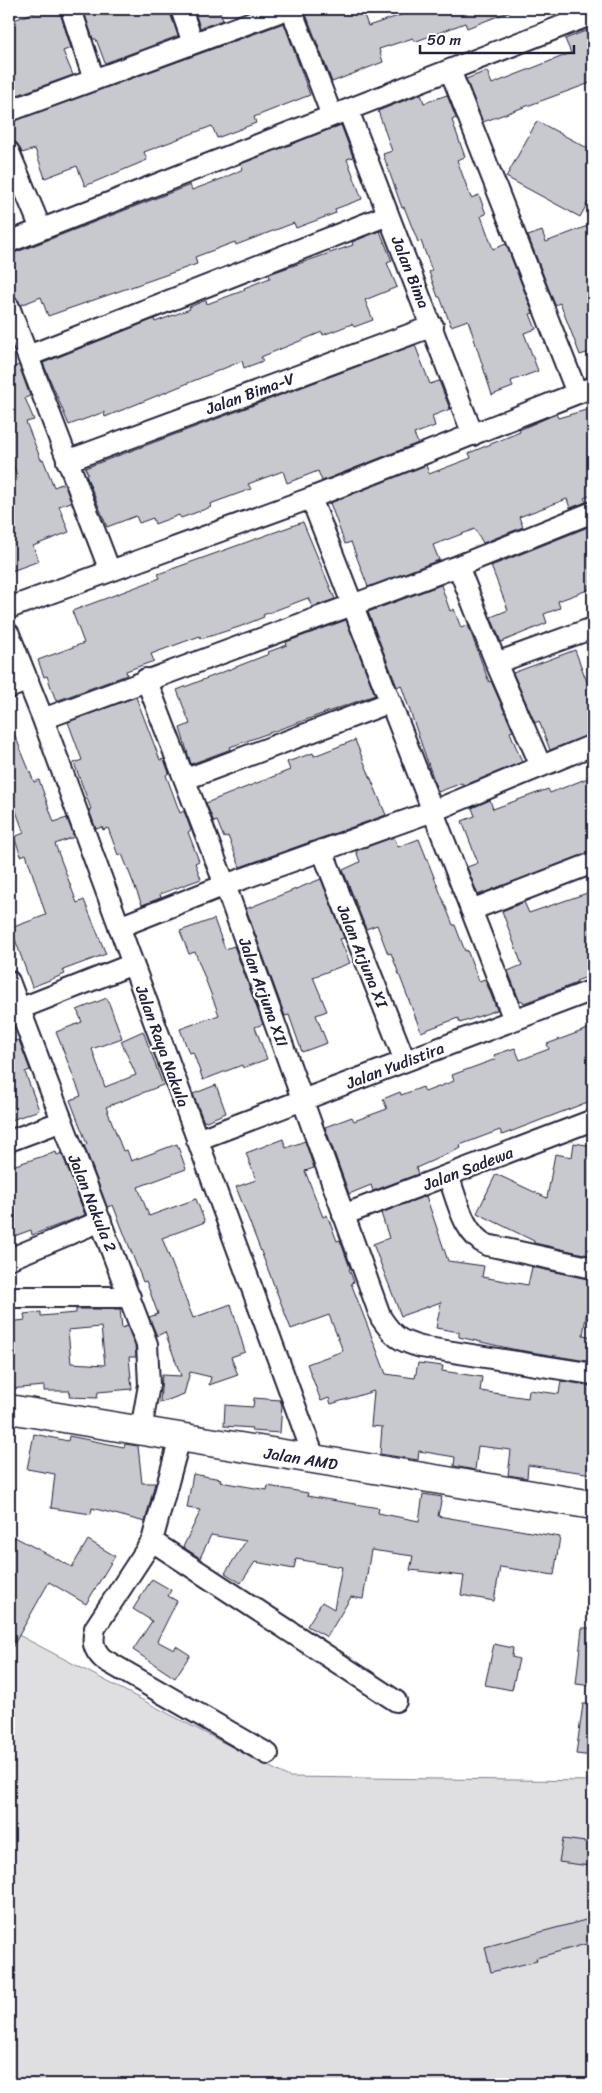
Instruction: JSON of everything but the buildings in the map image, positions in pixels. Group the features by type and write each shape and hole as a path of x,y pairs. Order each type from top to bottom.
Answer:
{"street":[{"path":"71,9 94,80"},
{"path":"181,9 193,43"},
{"path":"9,111 287,9"},
{"name":"Jalan Bima","path":"291,9 388,215 433,326 473,435"},
{"path":"9,242 593,14"},
{"path":"9,608 311,498 585,390 450,70"},
{"path":"9,152 41,229"},
{"path":"28,356 388,215"},
{"path":"9,307 110,571"},
{"name":"Jalan Bima-V","path":"67,461 433,326"},
{"path":"311,498 354,604 514,1020"},
{"path":"43,719 146,679 458,566 593,512"},
{"path":"458,566 496,663 541,766"},
{"path":"496,663 593,628"},
{"name":"Jalan Raya Nakula","path":"9,634 43,719 315,1460"},
{"name":"Jalan Arjuna XII","path":"146,679 225,884 380,1318 390,1332 401,1342 421,1348 593,1374"},
{"path":"9,688 28,680"},
{"path":"186,779 391,702"},
{"path":"119,927 225,884 433,811 593,745"},
{"name":"Jalan Arjuna XI","path":"322,850 405,1061"},
{"path":"471,910 593,863"},
{"path":"14,1011 133,964"},
{"name":"Jalan Nakula 2","path":"9,981 14,1011 101,1221 147,1344 149,1386 141,1430"},
{"name":"Jalan Yudistira","path":"197,1140 593,990"},
{"name":"Jalan Sadewa","path":"343,1215 593,1120"},
{"path":"9,1141 60,1122"},
{"path":"448,1175 470,1232 479,1242 593,1268"},
{"path":"9,1258 101,1221"},
{"path":"9,1296 130,1297"},
{"name":"Jalan AMD","path":"9,1409 593,1505"},
{"path":"180,1438 152,1541 95,1628 92,1640 94,1650 103,1659 268,1754"},
{"path":"152,1541 396,1701"}],"shaded area":[{"path":"9,1630 289,1777 593,1781 593,2084 9,2084"}]}
